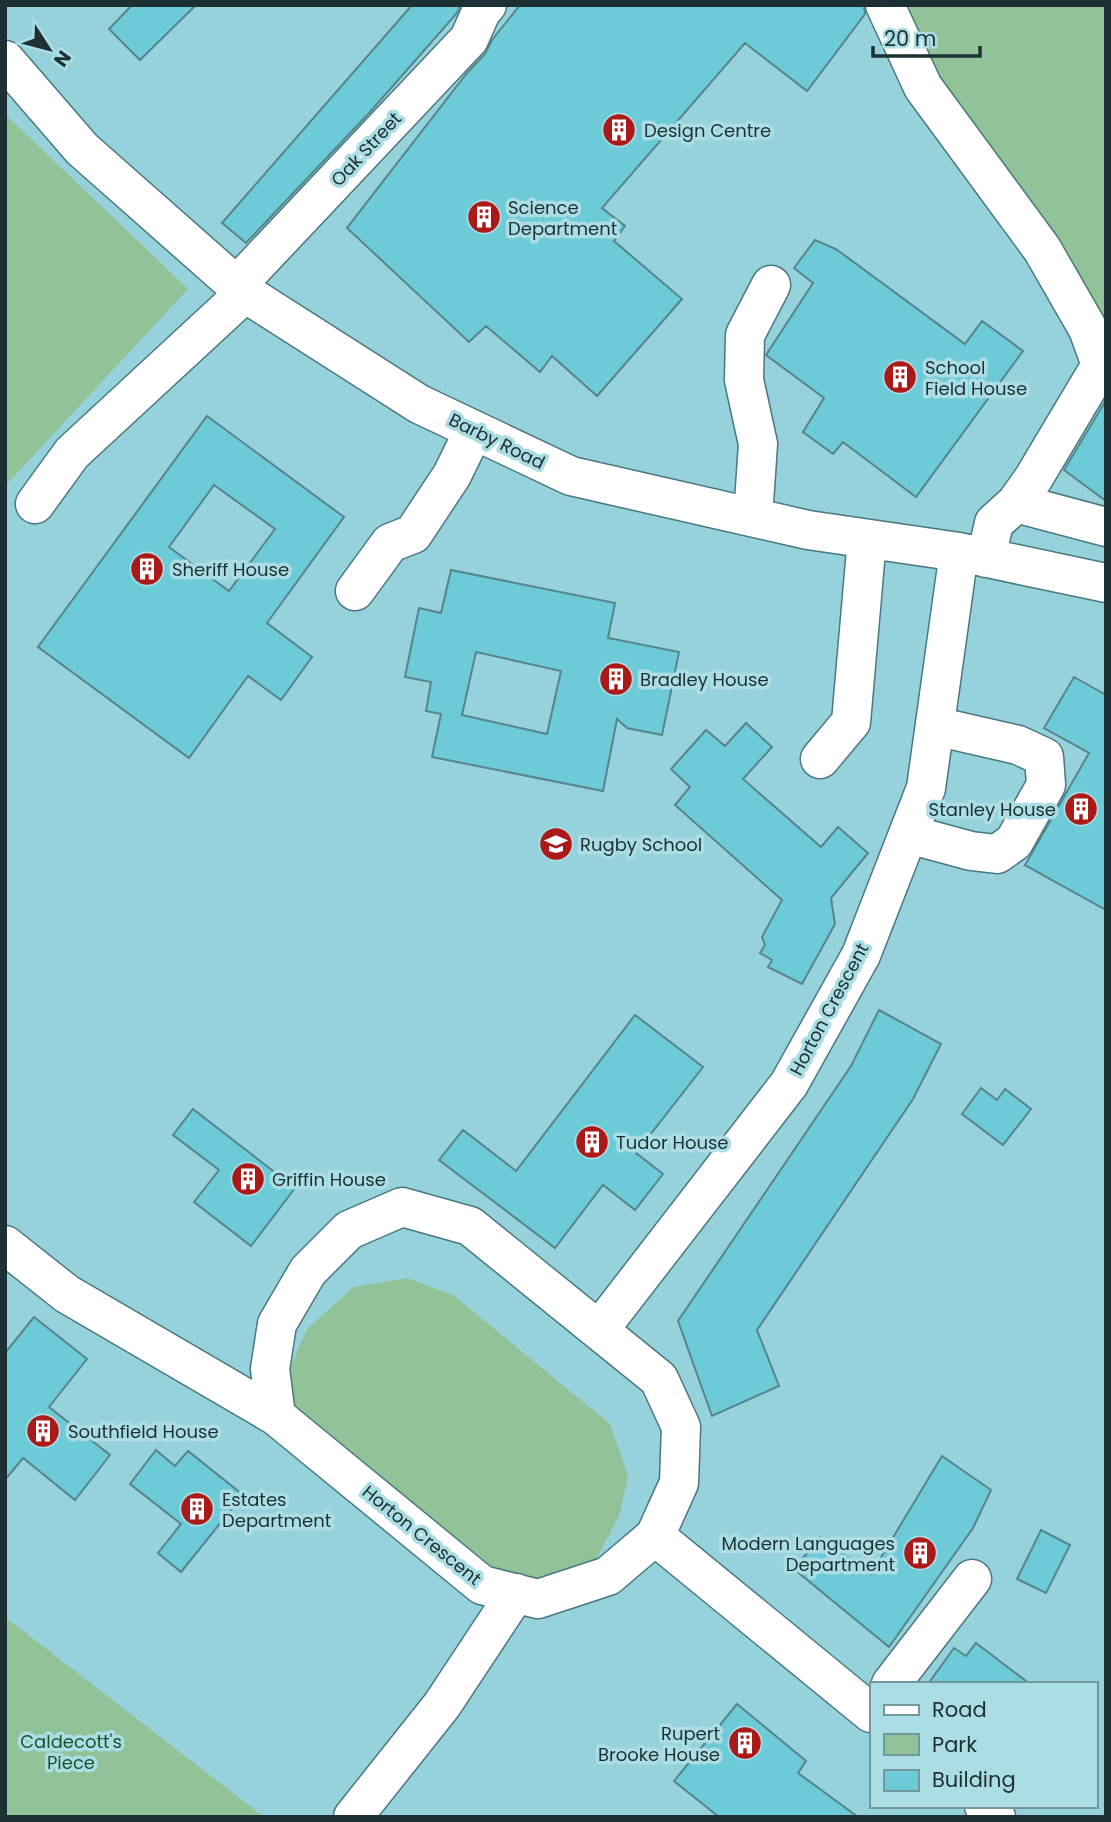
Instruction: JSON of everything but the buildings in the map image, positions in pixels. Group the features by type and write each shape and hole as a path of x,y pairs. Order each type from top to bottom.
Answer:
{"street":[{"name":"Horton Crescent","path":"599,1330 789,1084 861,954 926,788 935,726 973,555 994,523 1016,503 1033,479 1101,365 1088,328 1042,249 923,87 885,5"},
{"name":"Oak Street","path":"34,504 72,453 241,290 469,39 479,7"},
{"name":"Barby Road","path":"5,60 82,149 241,290 419,404 571,476 808,530 973,555 1106,583"},
{"path":"753,517 758,444 744,380 745,335 771,285"},
{"path":"355,591 390,543 412,534 452,475 474,430"},
{"path":"1016,503 1106,527"},
{"path":"820,759 851,722 867,539"},
{"path":"908,834 971,851 997,854 1014,842 1046,785 1044,757 1018,745 935,726"},
{"name":"Horton Crescent","path":"5,1245 67,1294 276,1416 482,1585 538,1599 608,1576 655,1536 679,1483 681,1427 659,1379 470,1226 402,1207 349,1230 308,1271 277,1324 270,1369 276,1416"},
{"path":"655,1536 870,1699"},
{"path":"893,1682 972,1579"},
{"path":"353,1817 442,1705 516,1593"}],"shaded area":[{"name":"Rugby School","path":"5,5 1106,5 1106,1817 5,1817"}],"green space":[{"path":"909,5 1106,5 1106,344 924,64"},
{"path":"5,114 188,289 5,486"},
{"path":"407,1278 453,1295 610,1424 628,1476 619,1516 593,1565 514,1604 285,1417 288,1373 307,1329 354,1287"},
{"name":"Caldecott's Piece","path":"5,1617 264,1817 5,1817"}],"place":[{"name":"Design Centre","path":"619,130"},
{"name":"Science Department","path":"484,217"},
{"name":"School Field House","path":"900,377"},
{"name":"Sheriff House","path":"147,569"},
{"name":"Bradley House","path":"616,679"},
{"name":"Stanley House","path":"1081,809"},
{"name":"Rugby School","path":"556,844"},
{"name":"Tudor House","path":"592,1142"},
{"name":"Griffin House","path":"248,1179"},
{"name":"Southfield House","path":"43,1431"},
{"name":"Estates Department","path":"197,1509"},
{"name":"Modern Languages Department","path":"920,1553"},
{"name":"Rupert Brooke House","path":"745,1743"}]}
